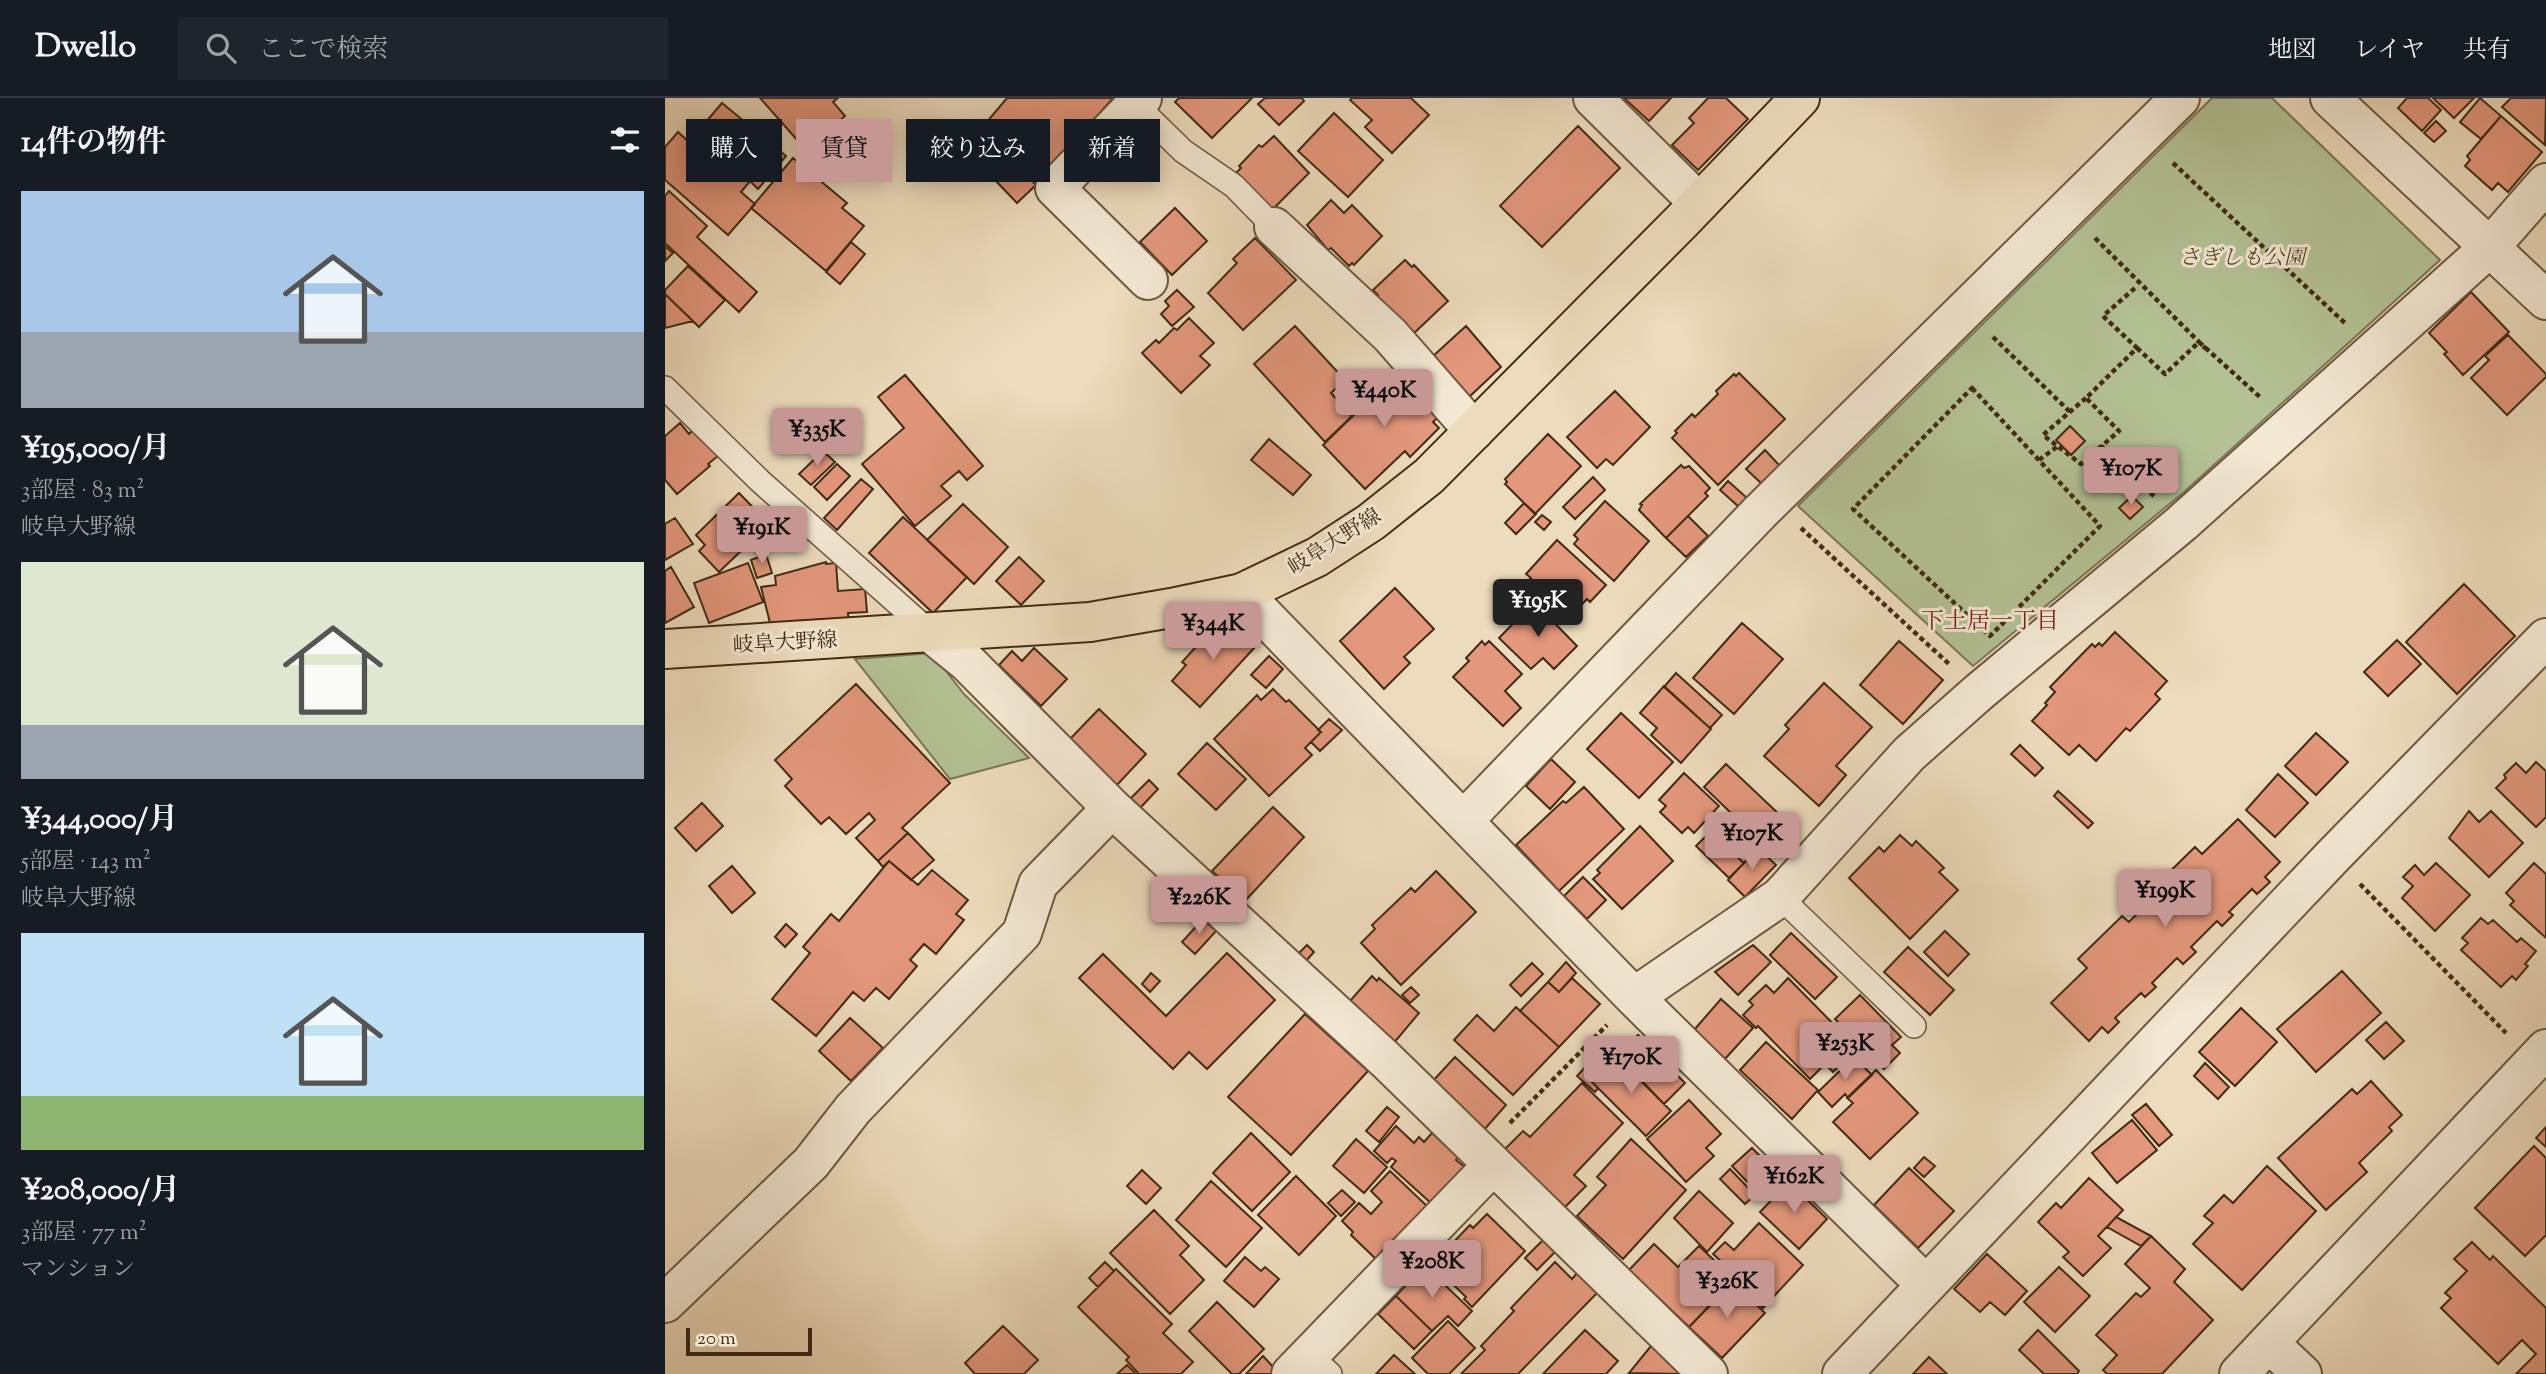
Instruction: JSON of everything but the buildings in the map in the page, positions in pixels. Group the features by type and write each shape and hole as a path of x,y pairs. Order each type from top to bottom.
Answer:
{"main road":[{"name":"岐阜大野線","path":"665,649 1090,622 1241,593 1317,557 1371,522 1429,475 1800,98"}],"street":[{"path":"1593,98 1699,203"},
{"path":"1464,820 1612,663 2180,98"},
{"path":"2330,98 2546,300"},
{"path":"1138,101 1055,188 1148,280"},
{"path":"1634,997 1780,897 1909,754 1979,691 2182,523 2490,247 2546,183"},
{"path":"1274,227 1390,335 1474,431"},
{"path":"1241,593 1634,997 1926,1285"},
{"path":"931,633 968,663 1112,808 1386,1060 1708,1374"},
{"path":"1842,1374 2333,856 2546,638"},
{"path":"665,1303 811,1163 853,1109 1022,933 1038,884 1112,808"},
{"path":"2239,1374 2529,1045"},
{"path":"1310,1368 1487,1159"},
{"path":"2269,1343 2302,1374"}],"lane":[{"path":"1138,101 1183,151 1234,186 1274,227"},
{"path":"665,387 760,481 931,633"},
{"path":"1780,897 1914,1026"}],"path":[{"path":"2163,154 2351,328"},
{"path":"2085,228 2206,349"},
{"path":"2135,288 2103,316 2165,374 2199,342 2268,404"},
{"path":"1965,309 2070,412"},
{"path":"2086,398 2119,430 2081,464 2043,435 2137,348"},
{"path":"1972,388 2039,460 2099,526 1990,636 1853,509 1972,388"},
{"path":"2039,460 2058,446"},
{"path":"2101,446 2182,523"},
{"path":"1772,502 1979,691"},
{"path":"2333,856 2529,1045"},
{"path":"1487,1159 1634,997"}],"green space":[{"name":"さぎしも公園","path":"2212,98 2272,98 2440,260 2184,492 1973,666 1798,506"},
{"path":"932,653 964,694 1029,758 950,779 855,659"}],"district":[{"name":"下土居一丁目","path":"1990,620"}]}
